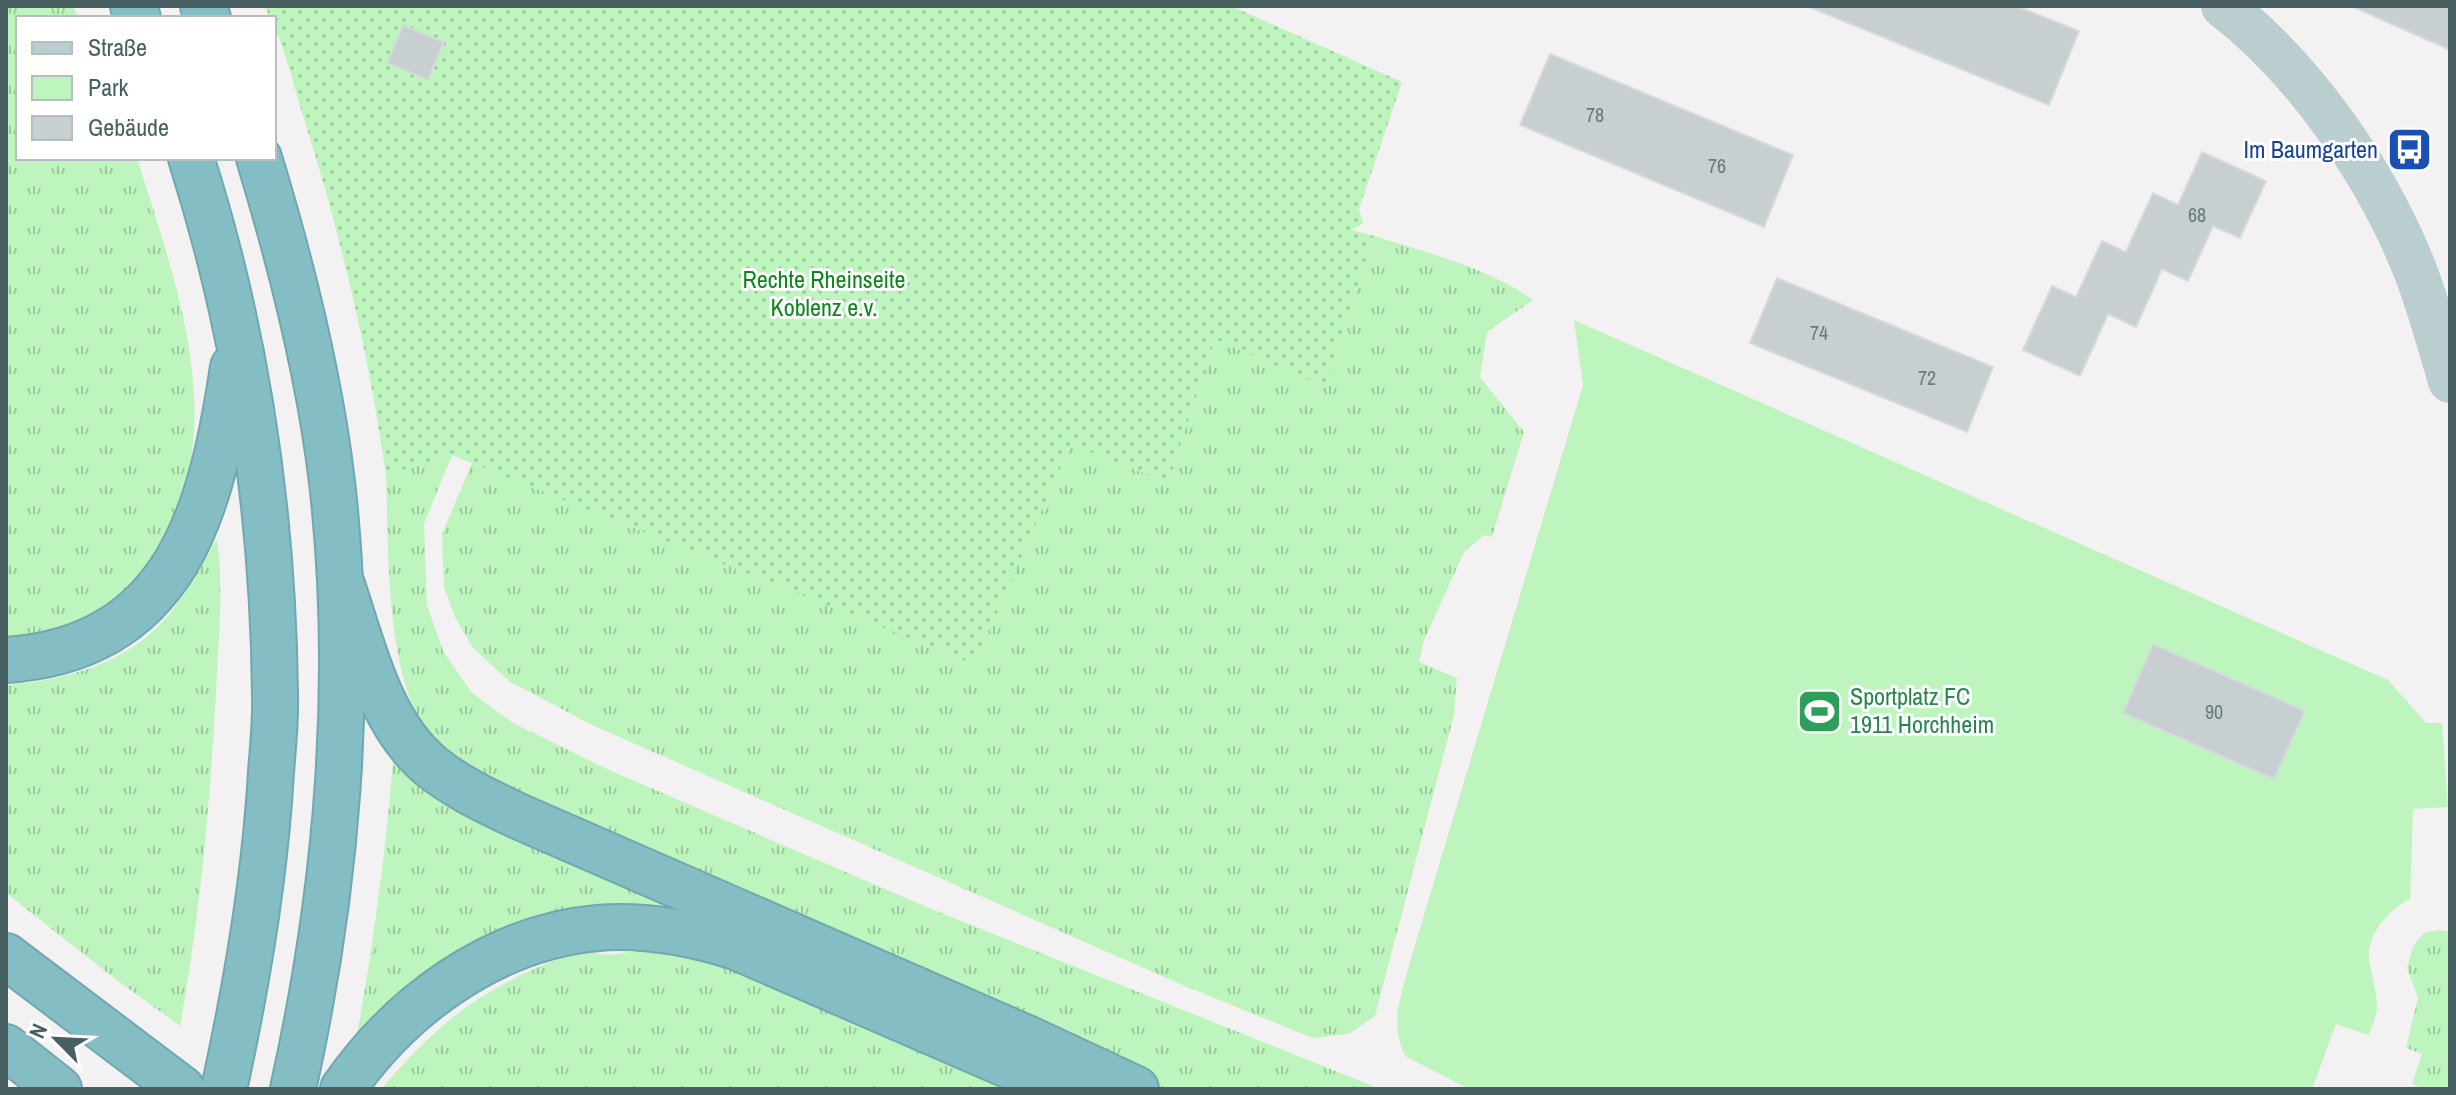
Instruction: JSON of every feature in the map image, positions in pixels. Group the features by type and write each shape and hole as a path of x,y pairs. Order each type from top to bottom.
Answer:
{"highway":[{"path":"192,160 213,228 250,389 264,492 276,696 267,838 249,968 224,1089"},
{"path":"260,160 294,285 317,393 332,482 340,579 340,708 332,840 319,945 294,1082"},
{"path":"6,660 62,650 101,635 133,615 185,550 214,470 224,429 239,333"},
{"path":"340,579 374,676 399,728 412,747 451,781 518,816 1029,1039 1136,1089"},
{"path":"343,1089 401,1020 456,978 520,947 559,935 596,928 632,927 702,937 736,947 1063,1089"},
{"path":"6,956 182,1089"},
{"path":"6,1047 59,1089"},
{"path":"6,1071 46,1089"}],"street":[{"path":"2223,6 2296,76 2350,150 2400,237 2442,327 2450,381"}],"green space":[{"path":"6,6 73,6 77,16 16,16 16,160 138,160 166,249 188,343 194,390 194,436 187,483 153,568 119,600 89,622 54,634 6,643"},
{"name":"Rechte Rheinseite Koblenz e.v.","path":"265,6 1231,6 1402,82 1359,209 1363,223 1352,230 1374,236 1326,387 1215,339 1168,483 1071,444 974,664 452,455 386,475 363,342 343,255 276,32 276,16 269,16"},
{"path":"1374,236 1496,278 1533,300 1487,332 1480,377 1524,432 1492,537 1484,535 1464,552 1424,640 1419,662 1457,678 1454,715 1375,1016 1349,1034 1313,1038 1180,984 590,724 509,681 473,648 455,617 444,587 442,534 472,463 974,663 1071,443 1168,483 1215,339 1326,386"},
{"path":"1574,320 2388,680 2426,723 2442,723 2448,807 2413,809 2410,899 2394,909 2381,923 2369,949 2377,1008 2369,1035 2336,1024 2312,1089 1469,1089 1405,1056 1397,1021 1402,989 1583,385"},
{"path":"452,455 424,524 427,605 443,651 472,693 513,723 609,770 929,908 1380,1089 1162,1089 519,797 461,764 432,739 416,713 405,683 392,612 386,475"},
{"path":"217,539 220,615 211,776 199,902 180,1026 6,893 6,685 72,674 114,658 134,646 174,608"},
{"path":"394,750 663,899 658,913 636,911 356,1039 379,895"},
{"path":"2439,930 2450,932 2450,1089 2424,1089 2412,1084 2422,1054 2406,1048 2418,998 2407,968 2413,946 2424,933"},
{"path":"579,951 609,955 637,951 685,954 743,964 1028,1089 381,1089 426,1041 470,1005 519,976"}],"building":[{"path":"1807,6 2016,6 2079,31 2049,105"},
{"path":"2351,6 2450,6 2450,50"},
{"path":"403,25 444,42 428,80 387,63"},
{"path":"1550,54 1793,155 1764,227 1520,125"},
{"path":"2202,152 2266,181 2240,238 2213,226 2188,281 2162,269 2136,327 2108,314 2080,376 2023,350 2052,286 2076,297 2102,241 2126,252 2153,193 2178,205"},
{"path":"1777,278 1993,367 1967,432 1750,343"},
{"path":"2153,644 2305,711 2274,779 2123,713"}],"place":[{"name":"Im Baumgarten","path":"2409,150"},
{"name":"Sportplatz FC 1911 Horchheim","path":"1819,711"}]}
